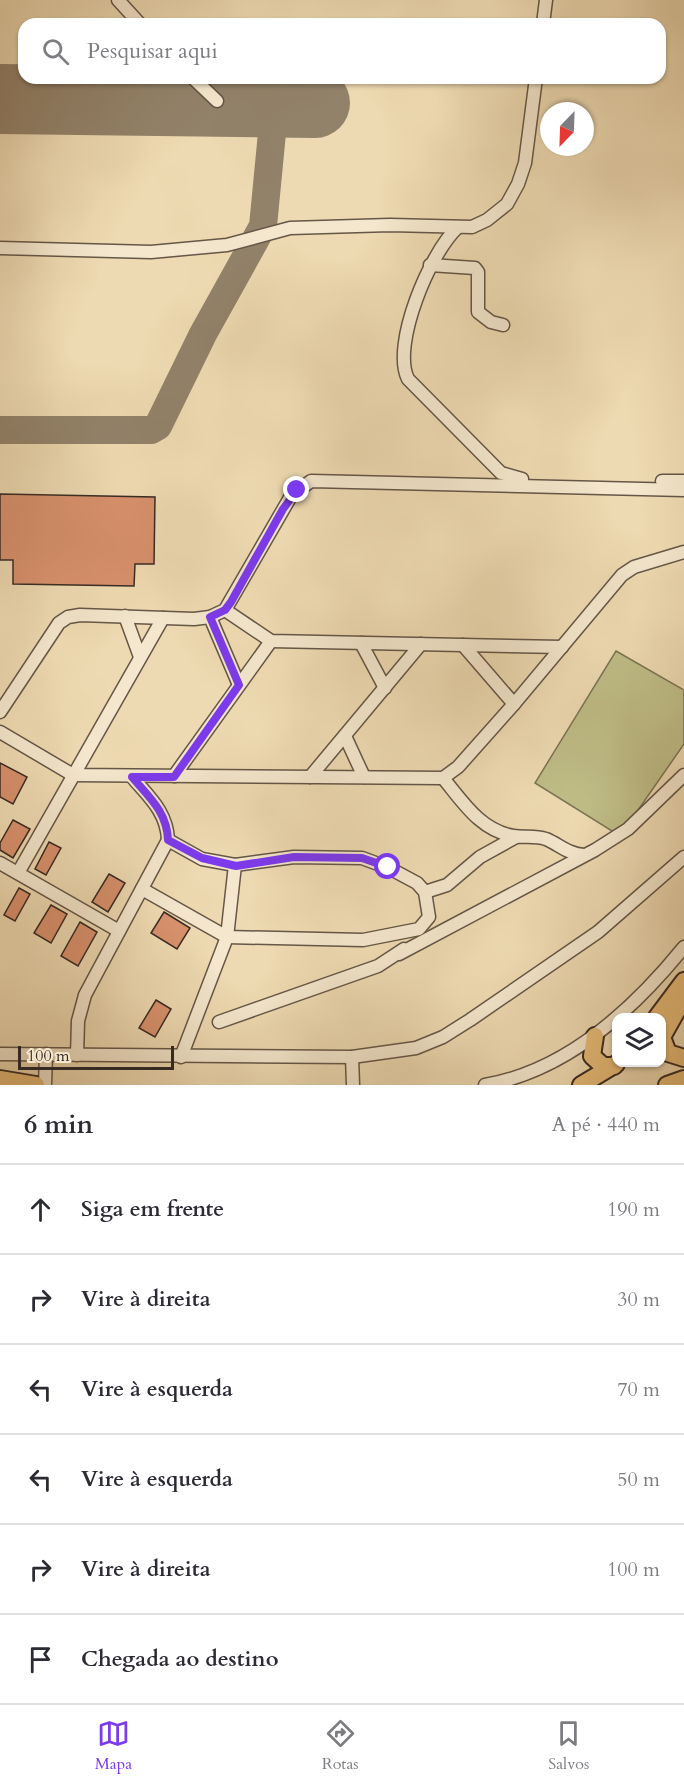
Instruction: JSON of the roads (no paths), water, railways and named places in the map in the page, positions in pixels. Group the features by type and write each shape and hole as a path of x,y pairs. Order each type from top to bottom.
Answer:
{"main road":[{"path":"660,1013 684,981"},
{"path":"684,998 662,1037 668,1053 684,1058"},
{"path":"595,1036 592,1056 603,1066 612,1065"},
{"path":"580,1085 612,1066"},
{"path":"667,1085 684,1079"},
{"path":"0,1080 31,1084"}],"street":[{"path":"118,0 134,18"},
{"path":"544,18 546,0"},
{"path":"199,84 217,101"},
{"path":"0,248 151,252 227,245 290,228 390,225 472,227 487,220 507,204 518,184 525,163 535,84"},
{"path":"457,228 446,238 430,265 411,323 403,355 404,371 408,379 501,473 521,479 684,481"},
{"path":"430,265 475,268 478,272 478,312 491,322 504,325"},
{"path":"0,712 53,630 63,619 80,615 210,617 225,610 291,496 311,481 684,490"},
{"path":"0,732 73,775 443,777 458,766 514,704 622,575 634,567 683,551"},
{"path":"225,610 271,641 562,647"},
{"path":"125,616 140,657"},
{"path":"210,617 239,685"},
{"path":"18,873 163,618"},
{"path":"174,777 271,641"},
{"path":"361,643 385,688"},
{"path":"310,777 422,644"},
{"path":"463,645 514,704"},
{"path":"345,735 364,777"},
{"path":"77,1055 78,1021 85,995 168,840 167,826 160,809 132,777"},
{"path":"443,777 480,821 496,831 516,837"},
{"path":"219,1022 378,966 628,829 682,782"},
{"path":"425,892 447,885 480,857 516,837 532,835 545,839 567,852 584,855"},
{"path":"168,840 202,858 236,866 294,857 362,858 388,867 417,883 425,892 429,916 399,954"},
{"path":"0,1054 352,1057 416,1048 461,1026 598,932 684,857"},
{"path":"0,863 119,931"},
{"path":"181,1057 227,937 236,866"},
{"path":"142,889 227,937 363,940 419,930"},
{"path":"485,1085 515,1079 540,1069 595,1036 656,979 684,947"},
{"path":"45,1085 46,1054"},
{"path":"352,1057 353,1085"}]}
